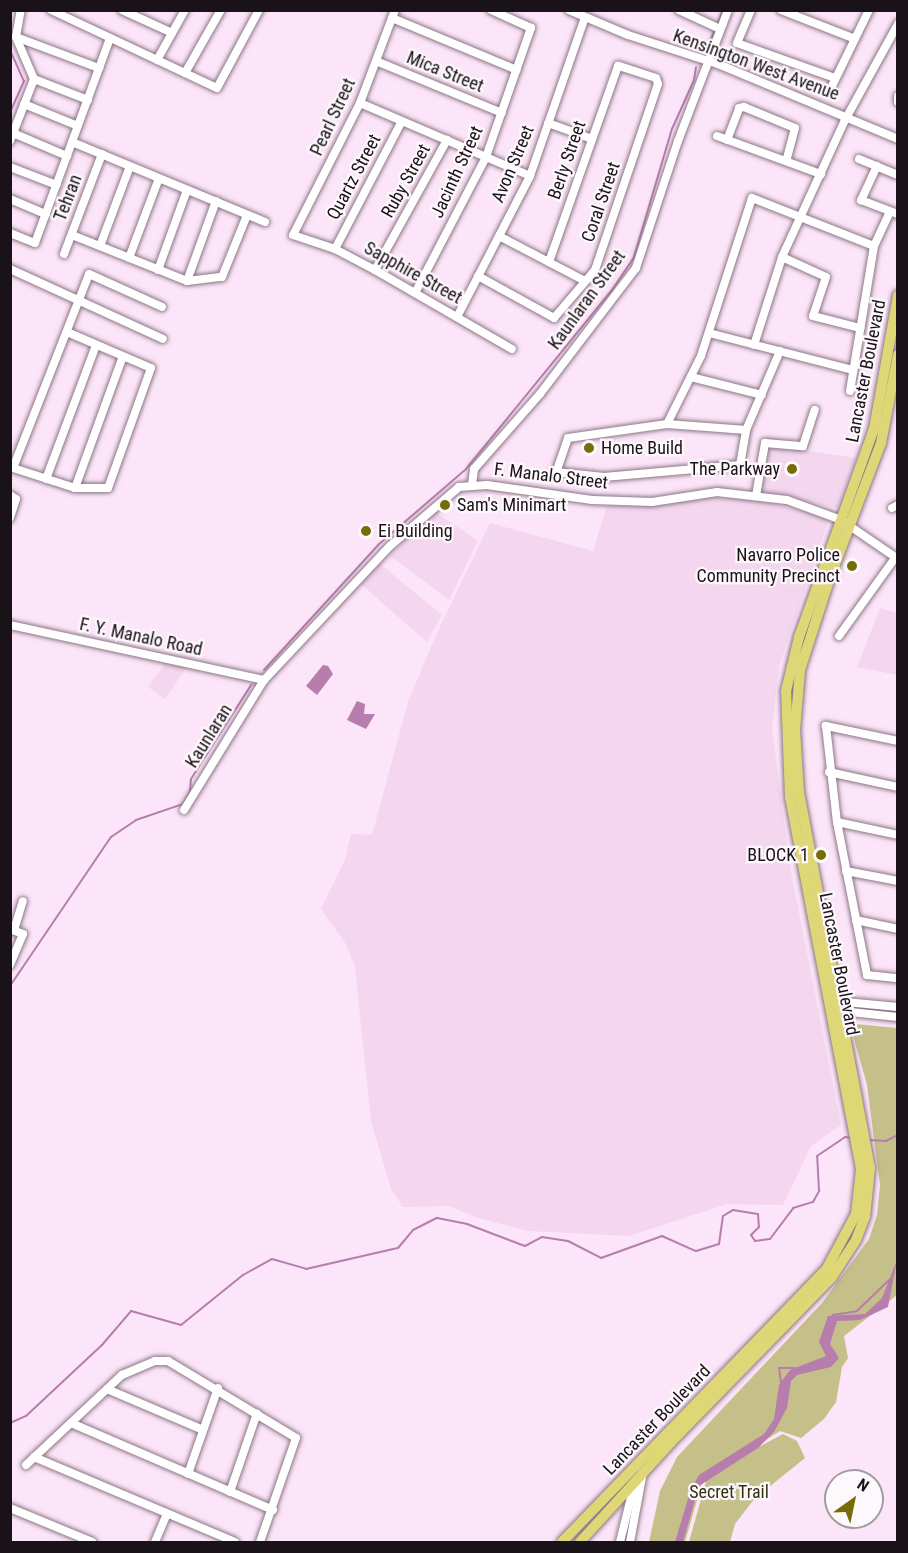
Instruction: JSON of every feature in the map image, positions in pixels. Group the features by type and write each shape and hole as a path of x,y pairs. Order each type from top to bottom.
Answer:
{"main road":[{"name":"Lancaster Boulevard","path":"562,1542 845,1261 856,1240 868,1202 870,1168 860,1136 799,793 795,730 800,670 874,429 897,294"},
{"name":"Lancaster Boulevard","path":"846,523 884,432 897,355"},
{"name":"Lancaster Boulevard","path":"836,1004 860,1136"},
{"name":"Lancaster Boulevard","path":"580,1542 635,1482 641,1465"}],"street":[{"path":"21,10 16,37 34,79 12,137 67,156"},
{"path":"51,10 217,88 259,11"},
{"path":"122,10 172,33"},
{"path":"157,60 185,10"},
{"path":"185,73 221,10"},
{"name":"Jacinth Street","path":"415,293 486,157 531,28 491,10"},
{"name":"Kensington West Avenue","path":"569,10 707,61 897,139"},
{"path":"679,10 720,29"},
{"name":"Kaunlaran Street","path":"472,484 474,469 540,394 636,268 707,61 728,10"},
{"path":"751,10 737,43 833,82 869,10"},
{"path":"781,10 855,39"},
{"path":"393,14 517,70"},
{"name":"Pearl Street","path":"293,235 360,103 393,14"},
{"name":"Avon Street","path":"457,317 530,176 585,17"},
{"path":"754,345 782,256 847,117 897,24"},
{"path":"16,37 99,68"},
{"path":"10,233 35,243 110,38"},
{"name":"Mica Street","path":"376,61 502,113"},
{"name":"Coral Street","path":"478,276 554,318 595,270 658,84 656,78 622,64 617,68"},
{"name":"Berly Street","path":"549,262 617,68"},
{"path":"34,79 87,100"},
{"path":"897,96 897,102"},
{"path":"360,103 530,176"},
{"path":"24,104 78,126"},
{"path":"727,140 739,108 744,107 795,128 786,161"},
{"name":"Quartz Street","path":"335,249 402,121"},
{"path":"548,123 592,139"},
{"path":"717,136 821,174"},
{"name":"Ruby Street","path":"375,270 447,140"},
{"path":"72,142 265,222"},
{"name":"Tehran","path":"64,254 102,154"},
{"path":"859,159 897,175"},
{"path":"100,246 130,166"},
{"path":"850,392 874,246 894,212 861,200 877,166"},
{"path":"10,167 57,185"},
{"path":"129,258 159,178"},
{"path":"158,270 188,190"},
{"path":"667,424 709,333 752,198 801,215 874,246"},
{"path":"10,199 46,214"},
{"path":"187,281 216,201"},
{"path":"72,235 187,281 222,277 248,215"},
{"name":"Sapphire Street","path":"293,235 335,249 512,349"},
{"path":"499,236 585,281"},
{"path":"782,256 825,277 813,316 860,328"},
{"path":"10,268 78,302 163,339"},
{"path":"67,332 151,368 108,488 75,488 13,468 89,274 162,307"},
{"path":"709,333 853,370"},
{"path":"46,479 96,345"},
{"path":"746,429 667,424 568,438 556,471 604,477 740,465 746,429 780,351"},
{"path":"75,488 123,357"},
{"path":"690,377 762,395"},
{"path":"756,496 765,443 803,446 815,410"},
{"name":"F. Manalo Street","path":"264,680 390,546 451,492 472,484 581,500 652,502 717,492 756,496 807,506 846,523 896,559"},
{"path":"10,518 13,499"},
{"path":"839,636 896,559"},
{"name":"F. Y. Manalo Road","path":"10,626 264,680"},
{"name":"Kaunlaran","path":"184,810 264,680"},
{"path":"897,741 826,726 829,772 837,822 867,975 897,978"},
{"path":"829,772 897,787"},
{"path":"837,822 897,835"},
{"path":"846,871 897,882"},
{"path":"11,961 22,934 12,929 23,901"},
{"path":"856,920 897,929"},
{"path":"836,1004 897,1007"},
{"path":"836,1004 897,1017"},
{"path":"26,1465 122,1375 155,1361 168,1361 218,1388 296,1438 273,1510 260,1542"},
{"path":"188,1474 218,1388"},
{"path":"107,1389 203,1430"},
{"path":"230,1492 257,1413"},
{"path":"71,1423 273,1510"},
{"path":"34,1457 235,1542"},
{"path":"630,1542 641,1465"},
{"path":"620,1542 635,1482"},
{"path":"10,1508 92,1542"},
{"path":"154,1542 167,1514"}],"shaded area":[{"name":"The Parkway","path":"762,444 856,458 838,508 754,491"},
{"path":"711,497 768,502 829,519 779,666 772,728 790,867 841,1125 811,1146 783,1205 727,1204 629,1236 528,1231 475,1217 449,1206 403,1207 391,1189 371,1121 355,967 346,944 321,909 345,860 351,834 372,835 408,702 437,633 490,523 593,551 607,506 655,506"},
{"path":"434,511 478,541 449,600 390,556"},
{"path":"379,563 442,615 427,642 361,584"},
{"path":"880,608 897,613 897,675 857,667"},
{"path":"166,662 186,668 165,699 148,687"},
{"path":"323,665 328,666 333,674 317,695 306,686"},
{"path":"357,701 365,704 364,714 375,714 366,729 347,720"},
{"path":"897,1260 888,1307 860,1320 837,1321 830,1344 839,1358 831,1367 797,1375 791,1381 787,1408 774,1432 758,1448 699,1486 683,1542 675,1542 691,1489 699,1475 764,1434 774,1419 779,1385 790,1370 826,1356 819,1342 828,1316 865,1314 882,1298"}],"green space":[{"name":"Secret Trail","path":"855,1024 897,1028 897,1295 844,1336 848,1358 842,1367 836,1402 824,1419 801,1438 780,1431 727,1464 783,1434 797,1441 805,1458 755,1498 735,1524 730,1542 689,1542 707,1478 703,1479 685,1542 649,1542 660,1491 677,1457 822,1303 869,1239 877,1215 880,1185 867,1085 851,1028"}],"waterway":[{"path":"718,23 723,10"},
{"path":"705,55 714,32"},
{"path":"10,50 24,81 10,112"},
{"path":"264,670 378,545 466,469 612,290 634,257 672,129 694,80 696,67"},
{"path":"10,986 111,837 136,820 183,804 190,792 191,779 251,685"},
{"path":"869,1140 886,1141 898,1135"},
{"path":"10,1423 26,1416 102,1345 131,1311 181,1325 243,1275 272,1259 306,1269 398,1248 413,1230 437,1218 467,1224 525,1246 542,1237 568,1241 601,1258 662,1236 696,1251 719,1244 723,1216 733,1210 758,1214 759,1227 751,1235 755,1241 770,1239 793,1208 813,1202 819,1191 817,1156 845,1137 852,1138"},
{"path":"832,1319 833,1315 857,1311 889,1280"},
{"path":"781,1382 779,1368 798,1368"}],"place":[{"name":"Home Build","path":"589,448"},
{"name":"The Parkway","path":"792,469"},
{"name":"Sam's Minimart","path":"445,505"},
{"name":"Ei Building","path":"366,531"},
{"name":"Navarro Police Community Precinct","path":"852,566"},
{"name":"BLOCK 1","path":"821,855"}]}
